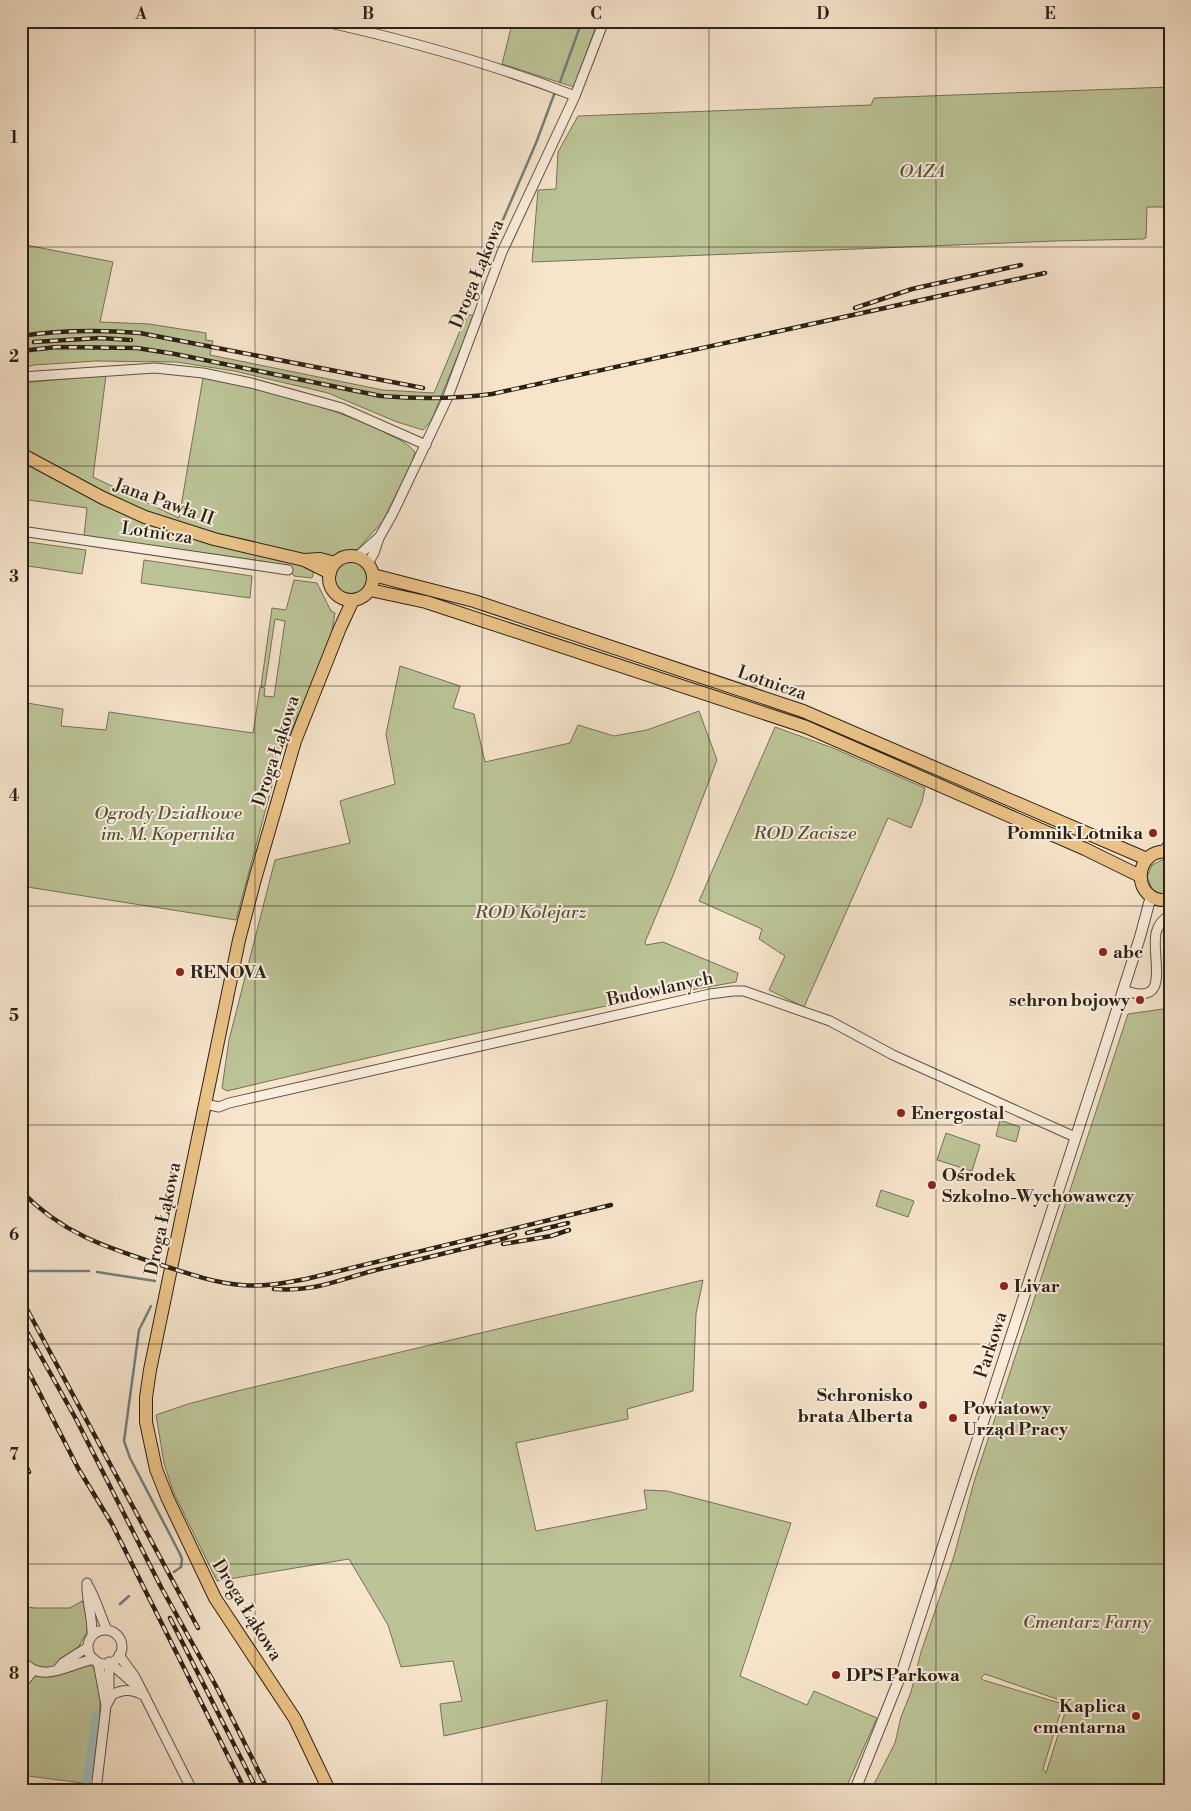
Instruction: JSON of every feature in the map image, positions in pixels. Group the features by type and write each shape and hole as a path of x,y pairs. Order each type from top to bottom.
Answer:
{"main road":[{"name":"Jana Pawła II","path":"21,454 95,494 145,517 214,539 332,568"},
{"path":"345,556 366,565 372,585 365,595 347,598 332,589 329,578 332,568 345,556"},
{"name":"Lotnicza","path":"366,565 802,711 1147,859"},
{"name":"Lotnicza","path":"370,590 453,610 806,727 883,759 1085,849 1140,876"},
{"name":"Droga Łąkowa","path":"329,1790 295,1719 215,1598 167,1497 156,1469 149,1442 146,1422 146,1397 239,940 295,741 340,628 347,598"},
{"path":"1160,899 1143,888 1140,876 1143,864 1147,859 1155,853 1168,848"}],"street":[{"path":"321,21 415,44 525,76 575,96"},
{"name":"Droga Łąkowa","path":"366,565 447,399 502,252 575,96 604,21"},
{"path":"21,377 155,368 203,373 251,383 342,408 426,445"},
{"name":"Lotnicza","path":"21,530 288,570"},
{"name":"Parkowa","path":"855,1790 902,1672 1140,937 1160,899"},
{"path":"1123,990 1143,995 1150,992 1155,986 1157,969 1156,932 1160,924 1170,915"},
{"name":"Budowlanych","path":"205,1104 219,1107 229,1103 701,996 744,991 830,1021 893,1055 1075,1137"},
{"path":"107,1630 99,1614 93,1592 87,1583 86,1594 92,1614 92,1636 88,1647 89,1652 96,1660 108,1702"},
{"path":"21,1659 33,1670 41,1673 66,1669 82,1661 96,1660 109,1662 116,1659 121,1649 119,1638 116,1634 107,1630 99,1631 92,1636"},
{"path":"56,1670 63,1663 88,1647"},
{"path":"119,1655 135,1677 192,1790"},
{"path":"109,1662 143,1693"},
{"path":"96,1790 108,1702 109,1662"},
{"path":"21,1685 33,1670"},
{"path":"108,1702 116,1693 123,1691 143,1693"}],"green space":[{"path":"520,21 598,21 574,87 502,64 512,24 519,25"},
{"name":"OAZA","path":"1170,87 1170,207 1147,207 1146,238 1143,239 532,262 538,190 556,189 558,152 578,116 871,105 874,98"},
{"path":"21,244 113,262 100,322 149,324 206,333 206,340 213,341 210,355 383,390 434,393 467,314 474,316 431,421 423,430 397,422 328,393 234,371 177,362 96,361 34,365 21,369"},
{"path":"106,375 93,477 179,518 203,378 271,392 337,412 394,437 408,445 415,452 383,521 358,549 334,556 318,555 312,578 294,576 289,568 261,561 84,536 87,508 21,499 21,383"},
{"path":"21,541 86,550 82,574 21,565"},
{"path":"144,560 252,576 250,598 141,583"},
{"path":"351,561 358,562 363,566 367,571 367,585 363,590 358,594 351,595 344,594 339,590 335,585 334,578 335,571 339,566 344,562"},
{"name":"Ogrody Działkowe im. M. Kopernika","path":"294,580 317,583 331,611 335,613 331,636 300,715 298,714 280,756 236,920 21,886 21,702 63,709 61,726 106,730 109,712 253,733 260,687 265,688 264,696 274,697 285,621 275,619 265,686 261,686 272,608 286,610"},
{"name":"ROD Kolejarz","path":"400,666 460,686 453,708 474,714 485,762 570,743 578,725 614,736 647,730 699,711 717,760 672,878 645,942 646,945 663,942 738,973 736,982 544,1019 227,1091 222,1088 229,1040 275,860 350,843 340,801 395,784 386,734"},
{"name":"ROD Zacisze","path":"775,727 833,748 925,788 922,802 911,828 888,818 804,1007 769,990 785,956 759,939 762,929 699,901"},
{"path":"1164,859 1170,859 1170,893 1160,894 1152,889 1147,877 1152,865"},
{"name":"Cmentarz Farny","path":"1170,1008 1170,1790 871,1790 895,1743 921,1652 954,1556 974,1482 1128,1014","holes":["985,1674 1068,1703 1046,1773 1043,1769 1063,1704 981,1678"]},
{"path":"1000,1120 1020,1127 1016,1142 996,1136"},
{"path":"946,1133 980,1145 972,1171 937,1160"},
{"path":"881,1190 914,1201 908,1217 876,1206"},
{"path":"703,1280 696,1314 693,1391 627,1409 628,1419 516,1443 536,1531 647,1509 644,1490 667,1491 791,1523 740,1676 807,1705 814,1691 877,1718 845,1790 601,1790 607,1700 444,1736 440,1704 462,1701 453,1661 401,1667 388,1625 349,1559 217,1581 173,1491 164,1463 156,1415 233,1392"},
{"path":"82,1601 89,1615 87,1632 75,1653 80,1665 90,1666 95,1669 99,1677 100,1690 99,1724 90,1784 21,1775 21,1606 70,1608"}],"waterway":[{"path":"560,82 582,21"},
{"path":"496,236 536,143 555,92"},
{"path":"21,1263 28,1271 89,1271"},
{"path":"97,1272 155,1281"},
{"path":"151,1306 139,1330 124,1441 130,1458 182,1559 181,1567 174,1572"},
{"path":"120,1604 129,1596"},
{"path":"86,1788 96,1715"}],"railway":[{"path":"855,308 912,289 1021,265"},
{"path":"21,351 57,347 137,348 381,396 464,397 492,394 1045,273"},
{"path":"21,336 80,331 140,333 423,388"},
{"path":"34,342 100,338 131,340"},
{"path":"21,1191 37,1206 69,1229 103,1245 201,1277 232,1284 250,1285 274,1284 306,1279 611,1205"},
{"path":"527,1233 568,1223"},
{"path":"503,1244 551,1236 569,1230"},
{"path":"274,1289 314,1287 515,1235"},
{"path":"21,1298 198,1628"},
{"path":"21,1321 76,1419 161,1587 216,1686 268,1790"},
{"path":"21,1357 78,1468 112,1524 245,1790"},
{"path":"21,1456 29,1472"},
{"path":"170,1618 257,1790"}],"place":[{"name":"Pomnik Lotnika","path":"1153,833"},
{"name":"abc","path":"1103,952"},
{"name":"RENOVA","path":"180,972"},
{"name":"schron bojowy","path":"1140,1000"},
{"name":"Energostal","path":"901,1113"},
{"name":"Ośrodek Szkolno-Wychowawczy","path":"932,1185"},
{"name":"Livar","path":"1004,1286"},
{"name":"Schronisko brata Alberta","path":"923,1405"},
{"name":"Powiatowy Urząd Pracy","path":"953,1418"},
{"name":"DPS Parkowa","path":"836,1675"},
{"name":"Kaplica cmentarna","path":"1136,1716"}]}
